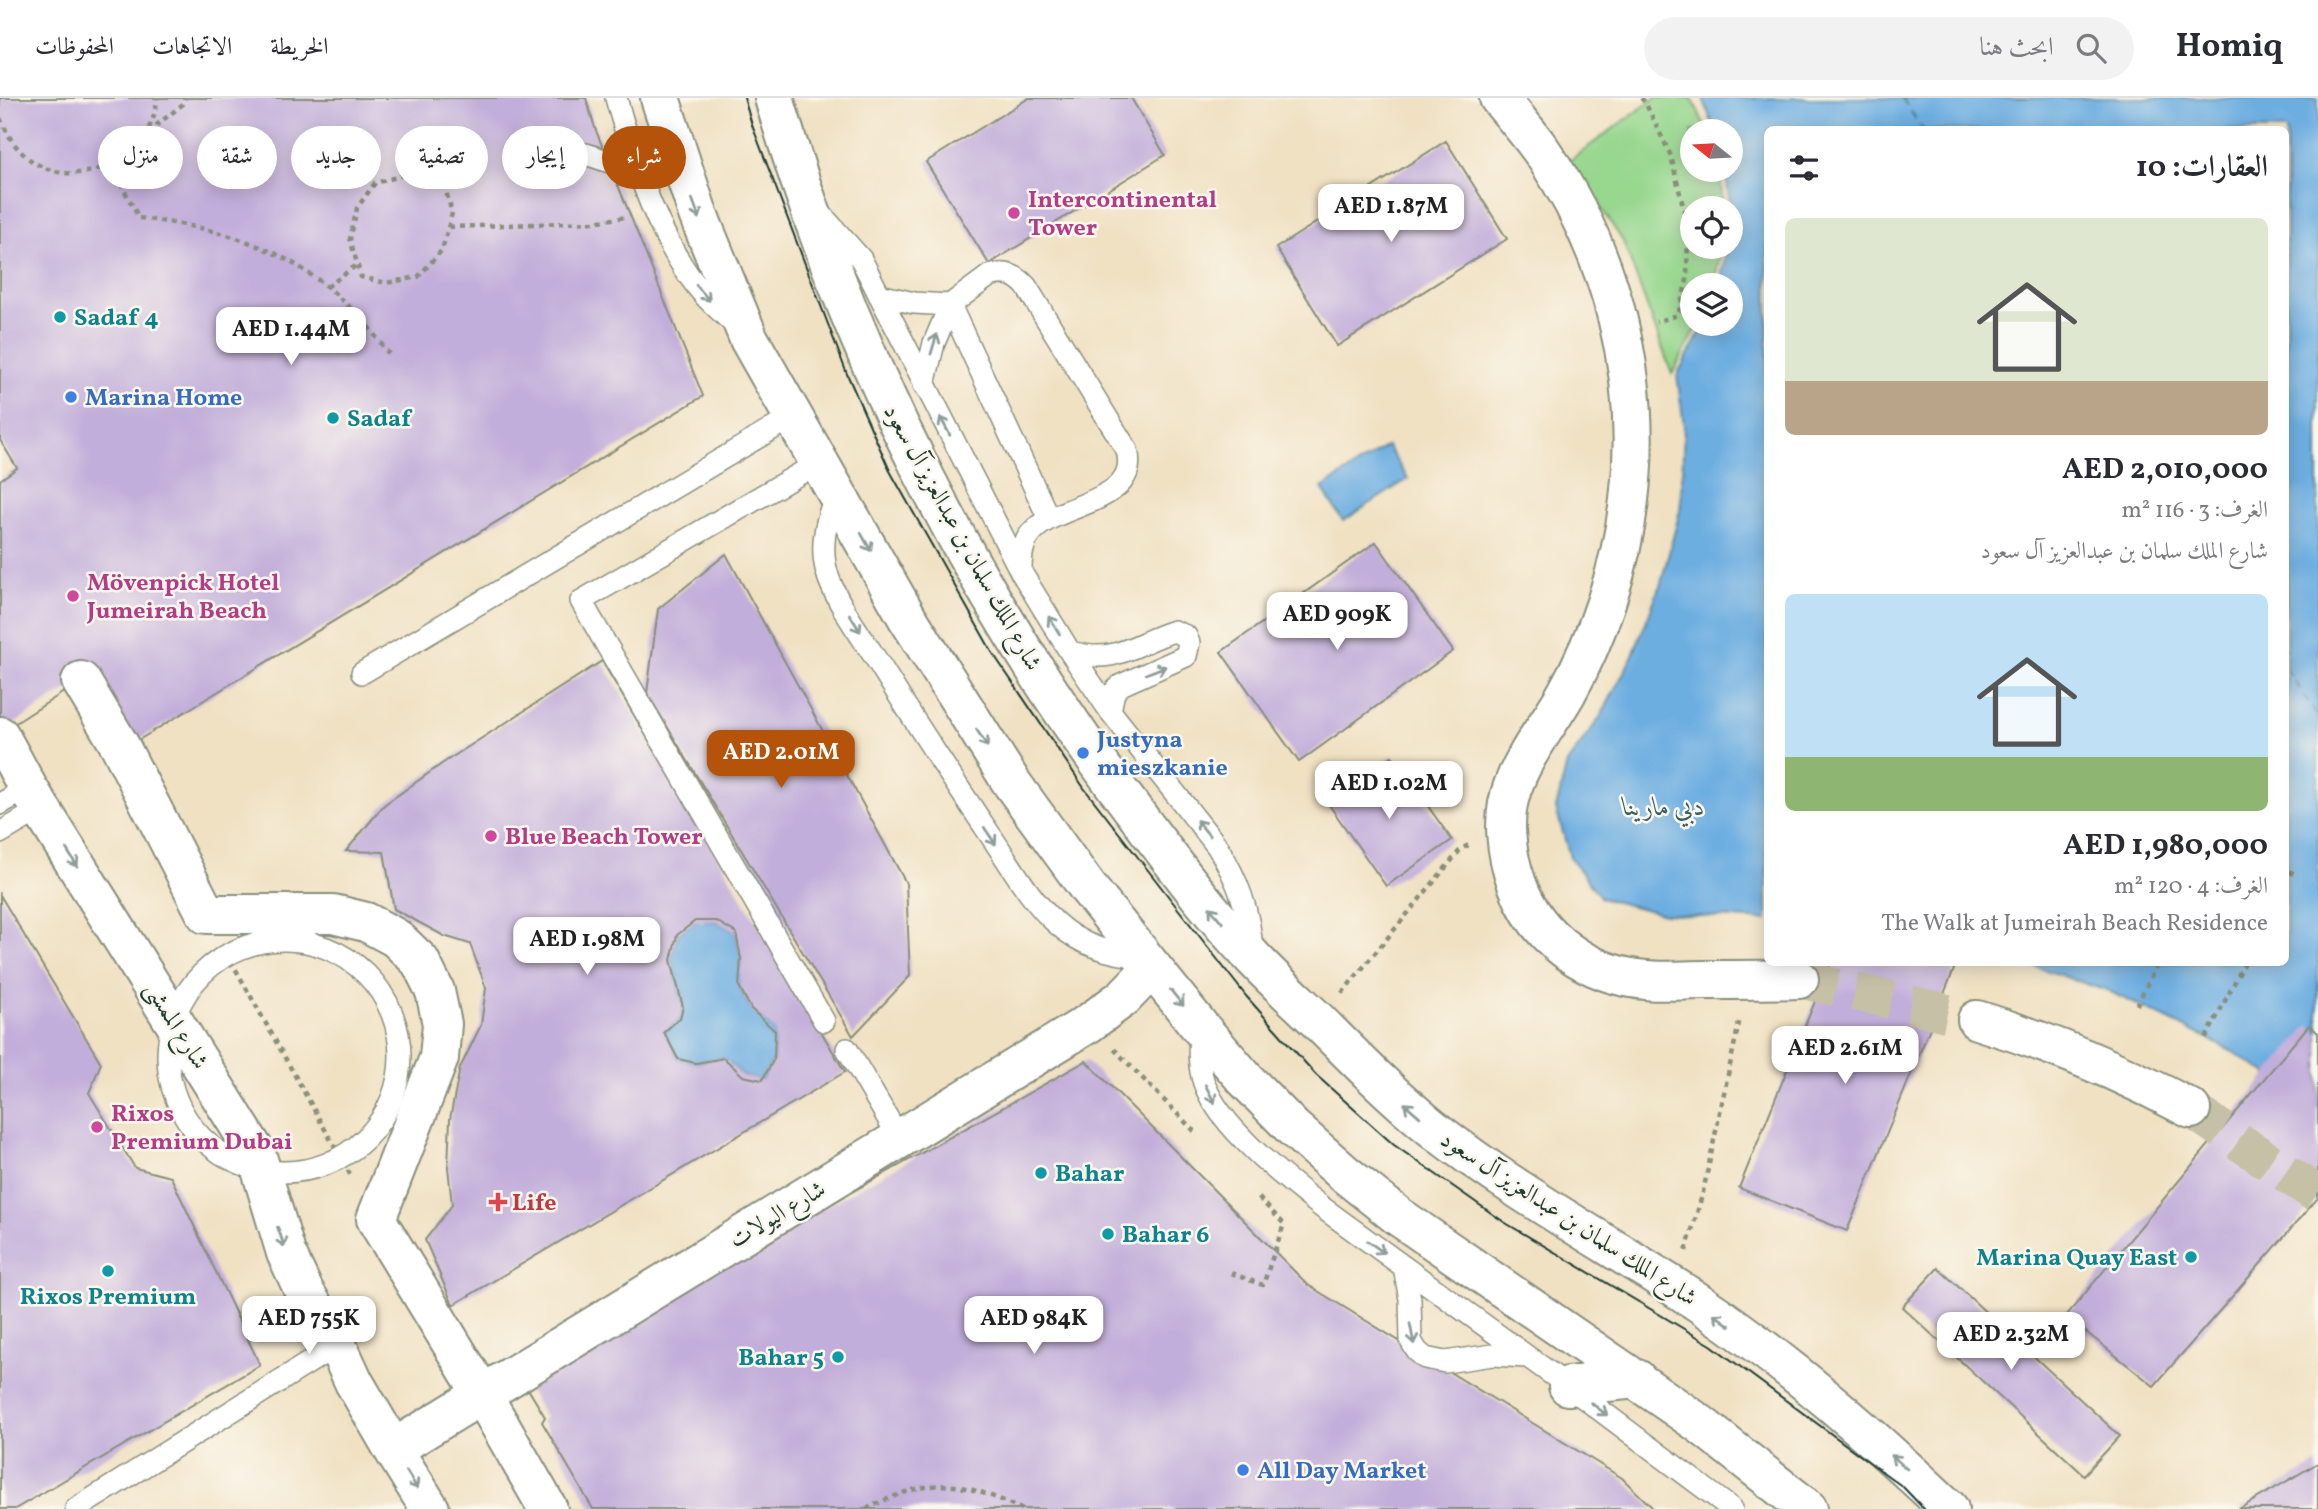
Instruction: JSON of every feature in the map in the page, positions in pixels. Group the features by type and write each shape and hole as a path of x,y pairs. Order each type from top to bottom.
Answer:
{"street":[{"path":"660,98 698,214 749,339 907,617 990,750 1088,888 1200,1027 1245,1079 1293,1128 1345,1174 1398,1216 1699,1423 1808,1509"},
{"path":"1499,98 1543,153 1578,213 1606,277 1625,344 1631,396 1632,448 1629,499 1620,551 1607,601 1588,650 1565,696 1539,735 1512,788 1506,826 1510,864 1523,900 1545,932 1574,957 1608,973 1646,980 1799,979"},
{"name":"شارع الملك سلمان بن عبدالعزيز آل سعود","path":"781,100 809,203 854,328 935,497 989,595 1048,691 1112,783 1180,872 1252,957 1371,1075 1428,1125 1499,1178 1675,1288 1776,1358 1845,1414 1949,1509"},
{"path":"80,681 120,746 206,914 333,914 366,922 396,938 420,961 435,991 442,1024 439,1058 376,1219 548,1509"},
{"name":"شارع الممشى","path":"0,736 23,800 173,1019 245,1132 263,1172 286,1253 304,1291 337,1345 354,1382 430,1509"},
{"name":"شارع اليولات","path":"393,1449 1089,1023 1123,998 1148,962"},
{"path":"1977,1020 2065,1049 2150,1087 2191,1109"},
{"path":"1568,1386 1637,1379"}],"lane":[{"path":"616,98 624,126"},
{"path":"646,189 690,276 704,295 749,339"},
{"path":"809,203 861,259 1021,572 1070,652 1110,711 1230,866 1247,911 1252,957"},
{"path":"924,385 934,344 950,304 997,273 1013,275 1020,279 1127,450 1129,470 1119,486 1049,519 1033,531 1025,543 1021,572"},
{"path":"879,295 914,303 950,304"},
{"path":"950,304 1049,519"},
{"path":"362,673 794,416"},
{"path":"829,477 824,542 829,579 928,744 1026,889 1057,924 1097,949 1148,962"},
{"path":"824,1021 581,601 829,477"},
{"path":"1070,652 1094,656 1118,655 1174,631 1186,636 1189,643 1186,656 1129,680 1114,692 1110,711"},
{"path":"1118,655 1129,680"},
{"path":"0,833 23,800"},
{"path":"173,1019 185,993 204,971 227,954 261,941 298,939 333,950 363,970 386,999 399,1033 400,1070 390,1106 369,1136 341,1159 316,1169 289,1173 263,1172"},
{"path":"1200,1027 1200,1066 1210,1097 1229,1123 1290,1182 1732,1509"},
{"path":"847,1049 900,1139"},
{"path":"1404,1267 1410,1299 1412,1341 1417,1351 1425,1358 1446,1362 1493,1355 1526,1357"},
{"path":"76,1509 337,1345"}],"path":[{"path":"150,126 157,109 157,98"},
{"path":"156,126 183,104 185,98"},
{"path":"1641,98 1671,156 1688,227 1686,280 1678,315 1653,323"},
{"path":"0,118 9,138 29,159 54,170 82,173 98,169"},
{"path":"415,172 445,188 452,213 443,250 418,278 386,284 361,277 358,264 351,239 357,208 374,183 415,172"},
{"path":"124,189 139,218 183,223 224,232 263,247 300,267 327,287 363,321 389,354"},
{"path":"449,227 593,222"},
{"path":"327,287 358,264"},
{"path":"1363,967 1461,849"},
{"path":"2289,878 2293,869"},
{"path":"206,914 376,1219"},
{"path":"2137,1005 2156,966"},
{"path":"2206,1038 2243,966"},
{"path":"1089,1023 1201,1138"},
{"path":"1675,1288 1703,1192 1734,1040"},
{"path":"1231,1273 1263,1284 1284,1224 1256,1195"},
{"path":"866,1509 891,1496 920,1486 951,1485 981,1490 1022,1509"}],"green space":[{"path":"1655,98 1692,98 1702,119 1680,119 1680,182 1720,182 1722,196 1680,196 1680,259 1719,259 1716,273 1680,273 1680,336 1693,336 1672,374 1623,241 1569,161"}],"water":[{"name":"دبي مارينا","path":"1703,98 2318,98 2318,1106 2206,1038 2113,993 2034,966 2289,966 2289,126 1764,126 1764,920 1664,914 1601,898 1570,857 1556,809 1567,763 1601,716 1633,655 1661,583 1681,507 1684,426 1677,375 1698,336 1743,336 1743,273 1722,273 1725,259 1743,259 1743,196 1729,196 1727,182 1743,182 1743,119 1711,119"},
{"path":"1387,446 1408,479 1343,521 1322,488"},
{"path":"695,921 716,921 736,933 741,959 739,986 751,1009 775,1031 774,1059 762,1080 743,1076 724,1058 696,1063 678,1059 664,1032 680,1018 683,1007 671,960 677,935"}],"building":[{"name":"Sadaf","path":"0,98 586,98 602,145 602,189 620,189 703,396 132,744 81,681 0,733 0,480 17,468 0,440"},
{"name":"Intercontinental Tower","path":"1029,98 1131,98 1165,155 989,264 926,162"},
{"path":"1446,141 1507,239 1337,346 1276,248"},
{"path":"1376,542 1453,651 1299,762 1221,652"},
{"path":"726,554 906,883 910,976 853,1036 647,693 658,609"},
{"path":"602,661 845,1072 453,1305 425,1240 452,1205 448,1167 450,1119 460,1068 481,1025 486,988 470,944 444,936 394,909 384,852 346,851 384,805 443,763","holes":["695,921 716,921 736,933 741,959 739,986 751,1009 775,1031 774,1059 762,1080 743,1076 724,1058 696,1063 678,1059 664,1032 680,1018 683,1007 671,960 677,935"]},
{"path":"1392,756 1452,840 1386,886 1327,802"},
{"name":"Rixos Premium","path":"0,895 101,1063 89,1093 135,1168 171,1177 260,1365 15,1509 0,1509"},
{"path":"1829,966 1955,966 1847,1231 1739,1188"},
{"name":"Marina Quay East","path":"2309,1025 2318,1033 2318,1198 2154,1386 2066,1316"},
{"name":"Bahar","path":"1086,1061 1308,1285 1622,1478 1654,1509 593,1509 542,1422 545,1417 521,1377"},
{"path":"1938,1268 2120,1436 2084,1475 1902,1307"},
{"path":"2318,1463 2318,1509 2239,1509"}],"ferry route":[{"path":"1902,98 1920,126"},
{"path":"2289,673 2318,717"}],"tunnel":[{"path":"1799,979 1977,1020"},
{"path":"2191,1109 2318,1195"}],"tram line":[{"path":"744,98 847,374 890,471 992,652 1084,788 1246,996 1316,1075 1394,1145 1504,1222 1711,1345 1903,1487 1924,1509"}],"place":[{"name":"Intercontinental Tower","path":"1014,213"},
{"name":"Sadaf 4","path":"60,317"},
{"name":"Marina Home","path":"71,397"},
{"name":"Sadaf","path":"333,418"},
{"name":"Mövenpick Hotel Jumeirah Beach","path":"73,596"},
{"name":"Justyna mieszkanie","path":"1083,753"},
{"name":"Blue Beach Tower","path":"491,836"},
{"name":"Rixos Premium Dubai","path":"97,1127"},
{"name":"Bahar","path":"1041,1173"},
{"name":"Life","path":"498,1202"},
{"name":"Bahar 6","path":"1108,1234"},
{"name":"Marina Quay East","path":"2191,1257"},
{"name":"Rixos Premium","path":"108,1271"},
{"name":"Bahar 5","path":"838,1357"},
{"name":"All Day Market","path":"1243,1470"}]}
